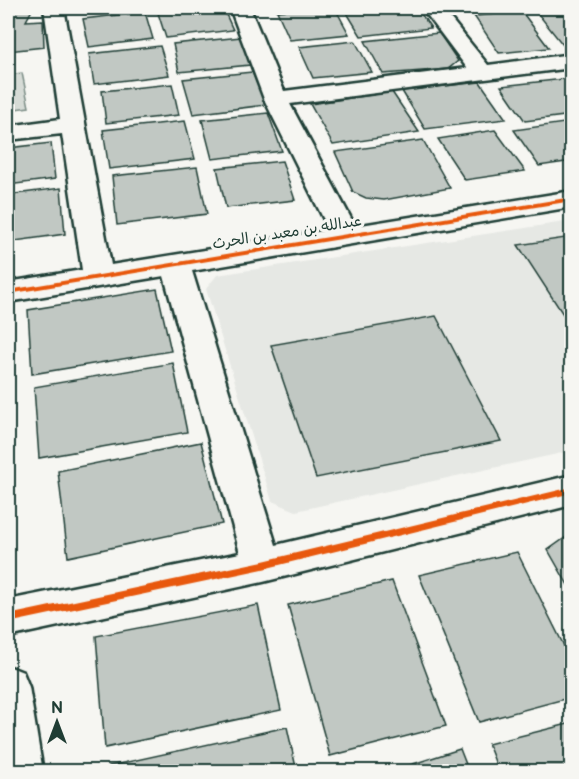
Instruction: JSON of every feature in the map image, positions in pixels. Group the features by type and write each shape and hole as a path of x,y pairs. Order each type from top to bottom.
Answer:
{"street":[{"path":"54,8 98,277"},
{"path":"240,8 276,99 346,236"},
{"path":"432,8 482,72"},
{"path":"276,99 572,61"},
{"path":"8,133 73,125"},
{"name":"عبدالله بن معبد بن الحرث","path":"8,292 572,199"},
{"path":"175,264 263,565"},
{"path":"8,619 263,565 572,490"},
{"path":"8,687 20,771"}],"shaded area":[{"path":"22,73 29,107 8,110 8,75"},
{"path":"571,221 571,451 296,511 272,501 206,289 217,275"}],"building":[{"path":"8,8 33,8 26,21 43,20 44,47 8,51"},
{"path":"223,8 233,30 166,38 157,10"},
{"path":"335,8 349,34 290,40 277,11"},
{"path":"344,8 417,8 431,28 361,36"},
{"path":"460,8 505,8 463,11"},
{"path":"572,8 572,44 563,45 535,10"},
{"path":"145,12 153,39 89,47 83,19"},
{"path":"522,12 549,48 499,53 474,16"},
{"path":"439,33 458,61 448,69 383,74 365,41"},
{"path":"241,37 250,65 179,72 173,44"},
{"path":"355,41 372,72 313,78 299,47"},
{"path":"160,46 169,75 94,84 89,54"},
{"path":"252,72 266,105 193,114 183,79"},
{"path":"564,79 572,88 572,115 525,121 501,86"},
{"path":"480,82 506,119 425,129 402,91"},
{"path":"172,84 179,115 106,123 102,91"},
{"path":"392,92 419,132 333,145 310,104"},
{"path":"268,113 282,151 212,159 202,120"},
{"path":"185,121 195,159 109,169 103,130"},
{"path":"571,122 572,161 539,166 514,130"},
{"path":"495,130 525,171 465,180 438,139"},
{"path":"423,140 450,188 384,200 366,198 353,192 335,152"},
{"path":"51,143 55,179 8,185 8,148"},
{"path":"282,161 295,200 226,208 217,168"},
{"path":"197,167 207,214 117,225 112,176"},
{"path":"61,188 65,234 8,242 8,195"},
{"path":"572,237 572,328 518,245"},
{"path":"157,289 171,351 32,374 28,310"},
{"path":"436,316 501,441 316,478 271,345"},
{"path":"173,363 187,432 39,458 34,387"},
{"path":"201,442 222,524 68,557 58,471"},
{"path":"572,533 572,592 548,550"},
{"path":"517,552 572,662 572,697 479,722 419,575"},
{"path":"392,581 446,726 330,756 288,605"},
{"path":"258,605 281,710 105,748 96,636"},
{"path":"572,723 572,772 499,772 488,744"},
{"path":"287,727 297,772 110,772 109,766"},
{"path":"460,749 469,772 388,772"}],"cycle path":[{"path":"8,292 572,199"},
{"path":"8,619 263,565 572,490"}]}
